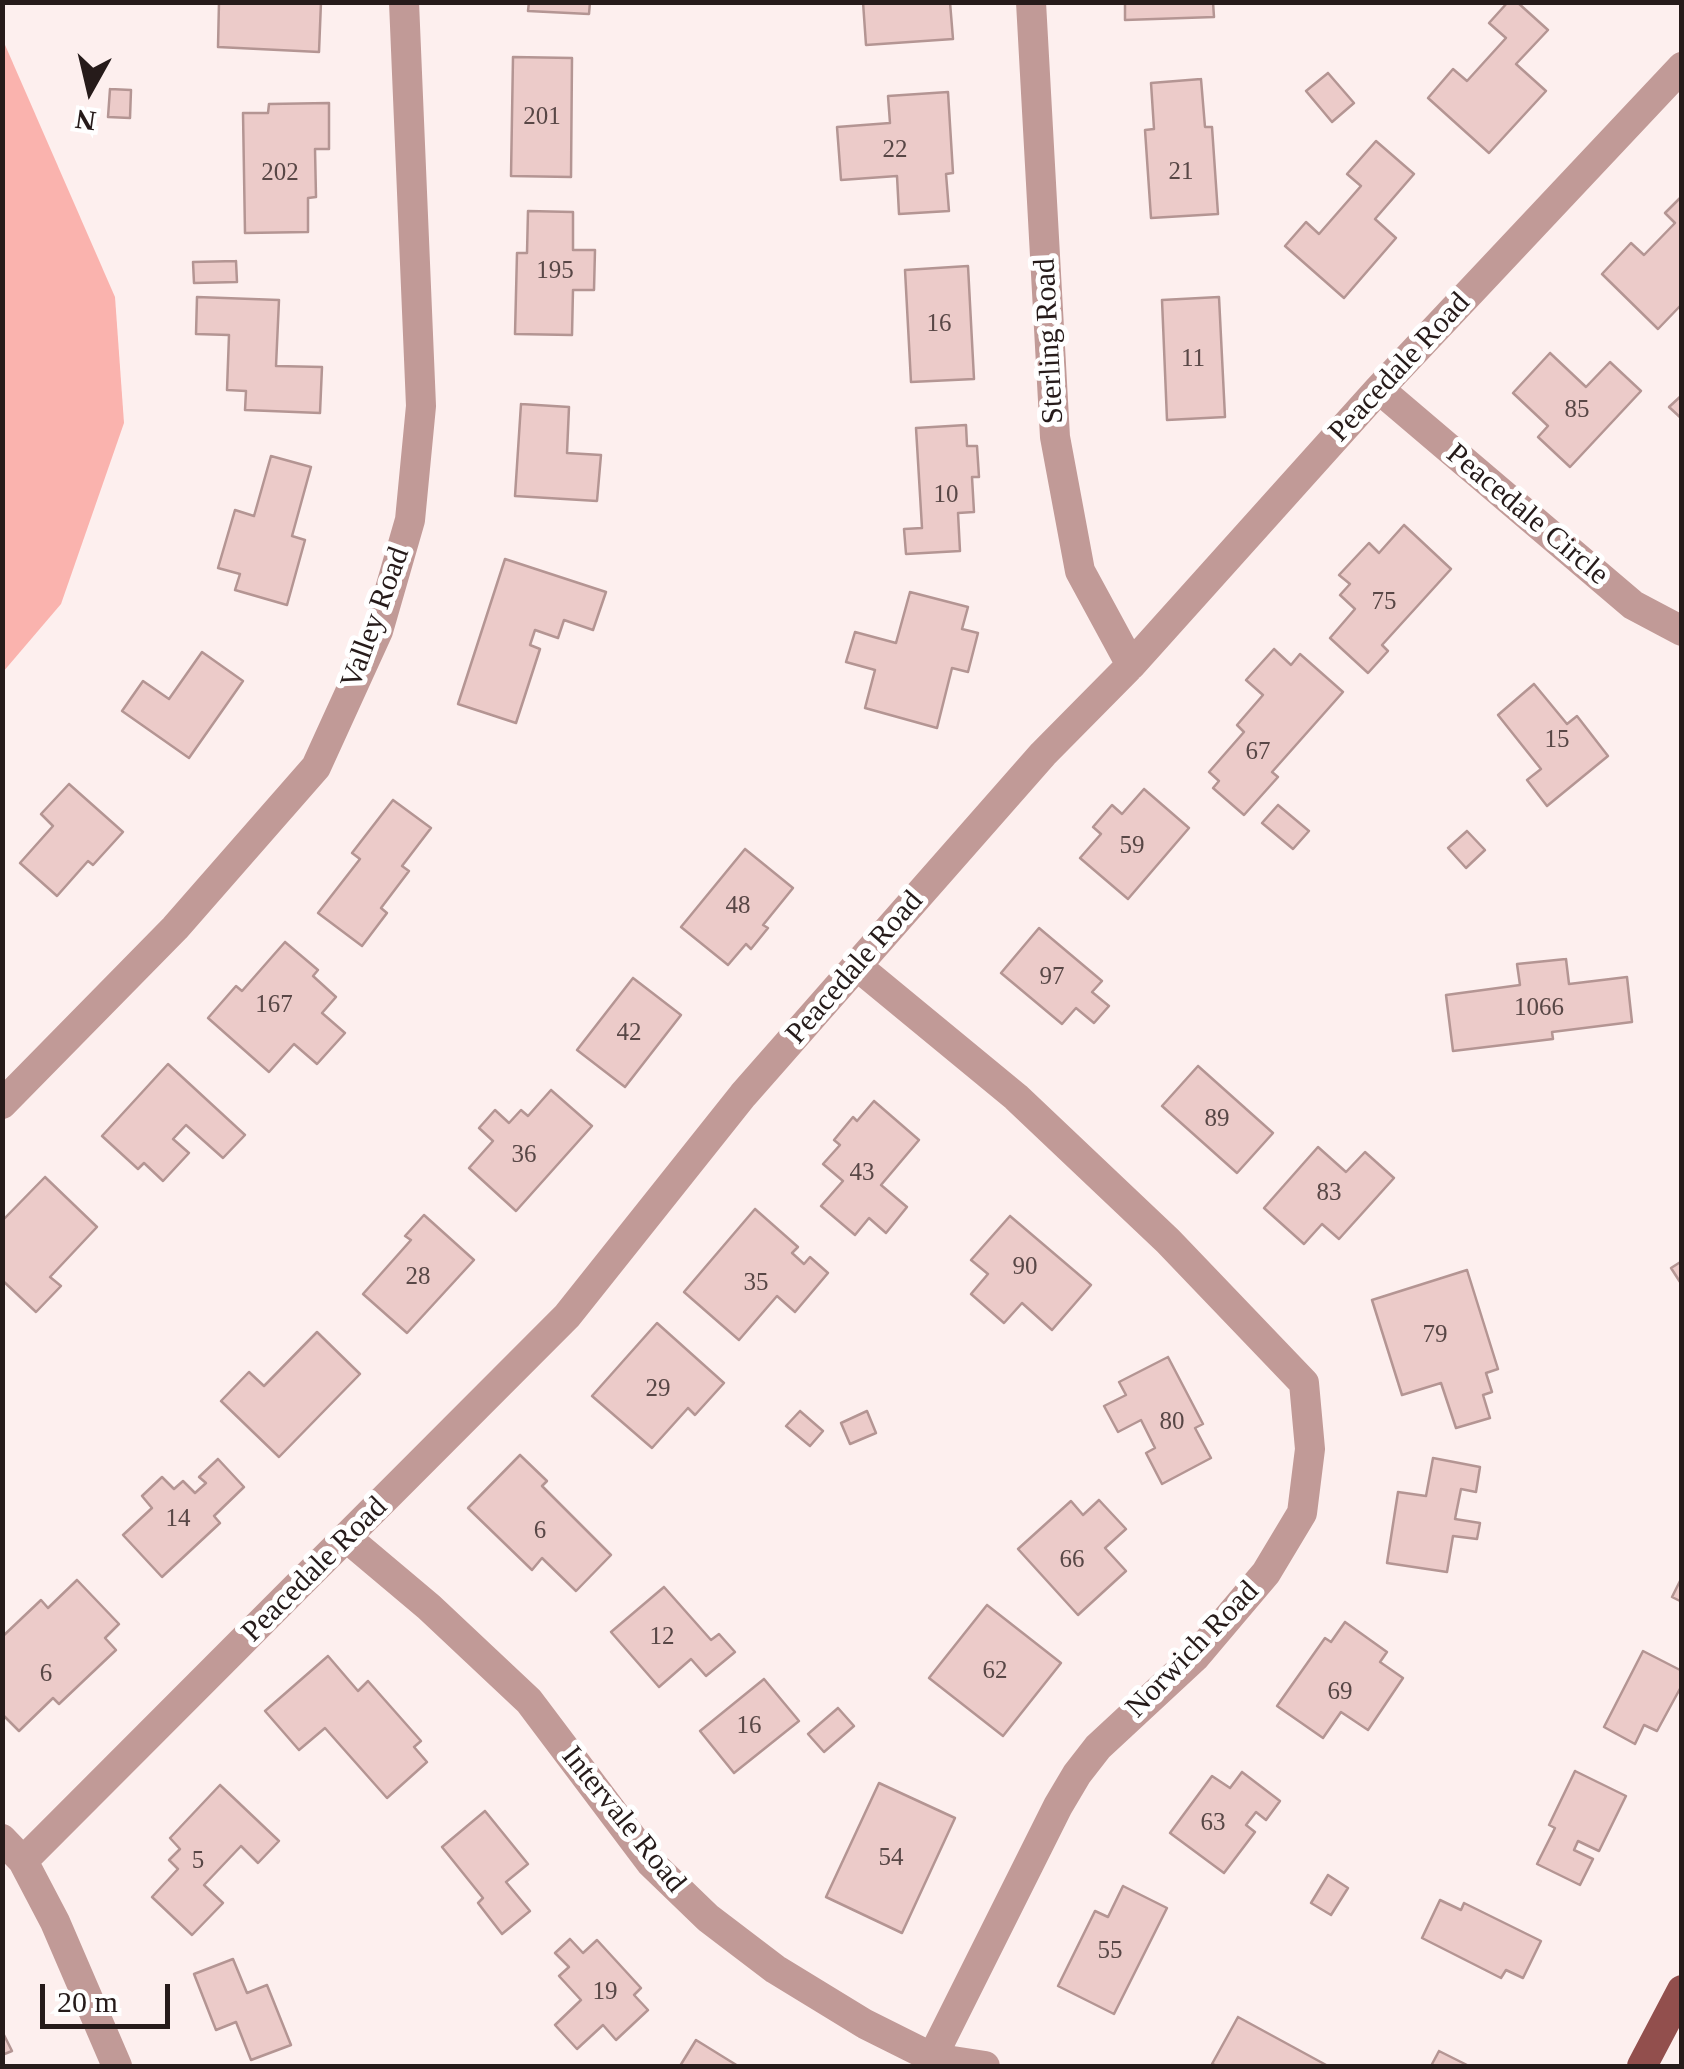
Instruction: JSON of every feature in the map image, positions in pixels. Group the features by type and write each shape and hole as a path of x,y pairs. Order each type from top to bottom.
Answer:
{"main road":[{"path":"1642,2066 1682,1990"}],"street":[{"name":"Valley Road","path":"2,1104 176,928 316,767 378,631 410,520 421,406 404,2"},
{"name":"Sterling Road","path":"1030,2 1055,437 1080,571 1131,664"},
{"name":"Peacedale Road","path":"13,1850 348,1538 567,1316 743,1094 1043,754 1131,664 1379,388 1682,67"},
{"name":"Peacedale Circle","path":"1379,388 1633,605 1682,631"},
{"name":"Norwich Road","path":"858,966 1016,1097 1168,1241 1304,1383 1310,1449 1302,1513 1266,1573 1195,1657 1098,1747 1077,1774 934,2064"},
{"name":"Intervale Road","path":"348,1538 529,1701 651,1862 708,1918 805,1988 934,2064 985,2066"},
{"path":"13,1850 54,1922 116,2066"}],"shaded area":[{"path":"2,38 115,297 124,423 61,604 3,672"}],"building":[{"path":"219,2 321,2 319,52 218,47"},
{"path":"529,2 590,2 589,14 528,11"},
{"path":"863,2 950,2 953,39 866,45"},
{"path":"1125,2 1213,2 1214,17 1125,20"},
{"path":"1508,2 1517,2 1548,30 1516,64 1546,91 1489,153 1428,98 1453,69 1467,81 1506,38 1489,23"},
{"path":"513,57 572,58 571,177 511,176"},
{"path":"1328,73 1354,103 1332,122 1306,91"},
{"path":"1201,79 1205,127 1212,127 1218,214 1151,218 1145,130 1154,129 1151,83"},
{"path":"110,89 131,90 130,118 108,117"},
{"path":"948,92 953,173 946,174 949,211 899,214 897,176 841,180 837,127 890,123 888,96"},
{"path":"329,103 329,149 315,149 316,197 308,198 308,232 245,233 243,113 268,113 269,104"},
{"path":"1376,141 1414,174 1375,219 1396,238 1344,298 1285,246 1306,222 1319,234 1361,186 1347,174"},
{"path":"1682,196 1682,304 1658,329 1602,274 1631,243 1644,255 1675,223 1665,213"},
{"path":"528,211 573,212 573,250 595,250 594,290 573,290 572,335 515,334 517,253 527,253"},
{"path":"236,261 237,282 194,283 193,262"},
{"path":"968,266 974,379 911,382 905,270"},
{"path":"197,297 279,300 276,366 322,367 320,413 245,410 246,391 227,390 229,335 196,334"},
{"path":"1219,297 1225,417 1167,420 1162,300"},
{"path":"1550,353 1586,387 1610,362 1641,391 1570,467 1538,437 1548,426 1513,393"},
{"path":"1682,395 1682,419 1669,407"},
{"path":"521,404 569,407 567,453 601,455 597,501 515,496"},
{"path":"966,425 967,446 977,446 979,477 972,477 974,512 958,513 960,551 906,554 904,529 922,528 916,428"},
{"path":"271,456 311,467 292,536 305,540 287,605 235,590 240,574 218,568 235,510 254,516"},
{"path":"1404,525 1451,569 1382,645 1388,651 1368,673 1330,638 1355,609 1340,595 1350,584 1339,575 1369,543 1379,553"},
{"path":"505,559 606,592 593,630 564,620 558,638 535,630 530,645 540,649 516,723 458,704"},
{"path":"910,592 968,607 962,629 978,633 968,672 952,668 937,728 865,708 875,670 846,662 855,632 896,643"},
{"path":"1274,649 1291,665 1300,654 1343,692 1272,772 1278,777 1244,815 1213,788 1219,781 1209,772 1244,732 1237,725 1263,695 1246,680"},
{"path":"202,652 243,681 189,758 122,711 143,681 169,699"},
{"path":"1534,684 1567,724 1577,716 1608,756 1547,806 1527,780 1541,769 1498,715"},
{"path":"69,784 123,832 93,865 88,861 57,896 20,863 53,826 41,814"},
{"path":"1144,789 1189,828 1128,899 1080,858 1101,834 1093,827 1112,805 1122,814"},
{"path":"393,800 431,828 402,866 409,871 381,908 387,913 362,946 318,913 360,859 352,853"},
{"path":"1278,805 1309,831 1293,849 1262,823"},
{"path":"1467,831 1485,850 1466,868 1448,848"},
{"path":"745,849 793,888 763,925 768,928 751,949 746,944 728,965 681,927"},
{"path":"1039,928 1102,981 1092,992 1109,1006 1094,1023 1076,1008 1062,1024 1001,973"},
{"path":"285,942 318,970 313,976 336,997 322,1013 345,1033 317,1064 294,1044 269,1072 208,1018 236,986 242,991"},
{"path":"1566,959 1569,984 1627,977 1632,1022 1552,1032 1553,1039 1453,1051 1446,995 1520,985 1517,964"},
{"path":"633,978 681,1015 625,1087 577,1050"},
{"path":"168,1064 245,1135 223,1158 186,1125 173,1139 189,1153 163,1181 144,1163 138,1169 102,1136"},
{"path":"1198,1066 1273,1133 1237,1173 1162,1106"},
{"path":"551,1090 592,1126 516,1211 469,1168 493,1141 479,1128 495,1110 509,1123 521,1110 528,1116"},
{"path":"874,1101 919,1140 881,1185 907,1207 886,1233 869,1218 855,1235 821,1206 843,1181 823,1164 840,1145 834,1140 853,1117 857,1121"},
{"path":"1318,1147 1346,1172 1365,1152 1394,1178 1339,1239 1322,1224 1304,1244 1264,1208"},
{"path":"45,1177 97,1227 50,1277 61,1286 36,1312 2,1280 2,1221"},
{"path":"755,1209 798,1247 792,1253 804,1264 810,1257 828,1273 795,1312 777,1296 739,1340 684,1292"},
{"path":"424,1215 474,1260 407,1333 363,1294 411,1240 405,1236"},
{"path":"1010,1216 1091,1285 1052,1330 1022,1303 1004,1323 971,1294 988,1274 971,1260"},
{"path":"1682,1261 1682,1285 1671,1268"},
{"path":"1467,1270 1498,1369 1486,1373 1492,1392 1483,1395 1490,1418 1456,1428 1441,1383 1402,1395 1372,1300"},
{"path":"657,1323 724,1383 695,1415 688,1408 652,1448 592,1396"},
{"path":"317,1332 360,1374 279,1457 221,1401 249,1372 264,1386"},
{"path":"1168,1357 1203,1424 1195,1428 1211,1458 1162,1484 1146,1453 1155,1448 1141,1420 1118,1432 1104,1406 1126,1395 1119,1382"},
{"path":"800,1411 823,1431 810,1446 786,1426"},
{"path":"867,1411 876,1433 850,1444 841,1423"},
{"path":"520,1455 547,1481 542,1486 611,1555 576,1591 542,1558 532,1570 468,1508"},
{"path":"1433,1458 1480,1467 1476,1492 1461,1489 1455,1519 1480,1523 1477,1539 1453,1536 1447,1572 1387,1563 1398,1492 1426,1496"},
{"path":"218,1459 244,1487 214,1516 220,1523 162,1577 123,1535 152,1508 142,1496 162,1477 174,1489 183,1481 195,1493 206,1483 199,1477"},
{"path":"1099,1500 1126,1529 1105,1548 1126,1571 1078,1615 1018,1549 1071,1501 1083,1515"},
{"path":"1682,1577 1682,1602 1672,1597"},
{"path":"77,1580 119,1624 105,1638 116,1650 59,1704 53,1698 19,1731 2,1714 2,1637 41,1600 48,1608"},
{"path":"664,1587 711,1640 719,1634 735,1652 706,1676 691,1659 659,1687 611,1632"},
{"path":"987,1605 1061,1663 1003,1736 929,1678"},
{"path":"1345,1622 1387,1652 1380,1662 1403,1678 1368,1730 1341,1712 1323,1738 1277,1706 1325,1638 1331,1642"},
{"path":"1643,1651 1682,1671 1682,1685 1657,1731 1644,1725 1635,1744 1604,1727"},
{"path":"328,1656 358,1691 368,1681 421,1741 414,1747 427,1762 387,1798 325,1728 299,1750 265,1711"},
{"path":"764,1679 799,1721 734,1773 700,1731"},
{"path":"838,1708 854,1726 824,1752 808,1734"},
{"path":"1575,1771 1626,1796 1599,1851 1578,1841 1574,1850 1593,1859 1580,1885 1537,1864 1555,1828 1549,1825"},
{"path":"1242,1772 1280,1801 1266,1820 1256,1812 1246,1825 1255,1832 1224,1873 1170,1833 1212,1776 1230,1788"},
{"path":"879,1783 955,1818 902,1933 826,1897"},
{"path":"220,1785 279,1841 258,1863 241,1846 204,1885 223,1903 192,1935 152,1897 178,1869 169,1860 180,1849 170,1838"},
{"path":"485,1811 528,1864 506,1882 530,1911 502,1934 478,1903 483,1898 442,1847"},
{"path":"1328,1875 1348,1888 1331,1915 1311,1903"},
{"path":"1123,1886 1167,1908 1114,2014 1058,1986 1095,1911 1108,1917"},
{"path":"1440,1900 1461,1910 1464,1903 1541,1941 1523,1978 1506,1970 1501,1978 1422,1938"},
{"path":"570,1939 583,1953 597,1940 641,1988 634,1995 648,2010 616,2040 603,2025 577,2049 555,2025 581,2000 559,1976 569,1967 555,1953"},
{"path":"233,1959 247,1993 267,1985 291,2045 251,2060 236,2022 216,2030 194,1974"},
{"path":"1238,2017 1328,2066 1212,2064"},
{"path":"2,2031 12,2051 2,2055"},
{"path":"696,2040 738,2066 680,2066"},
{"path":"1439,2051 1469,2066 1431,2066"}]}
